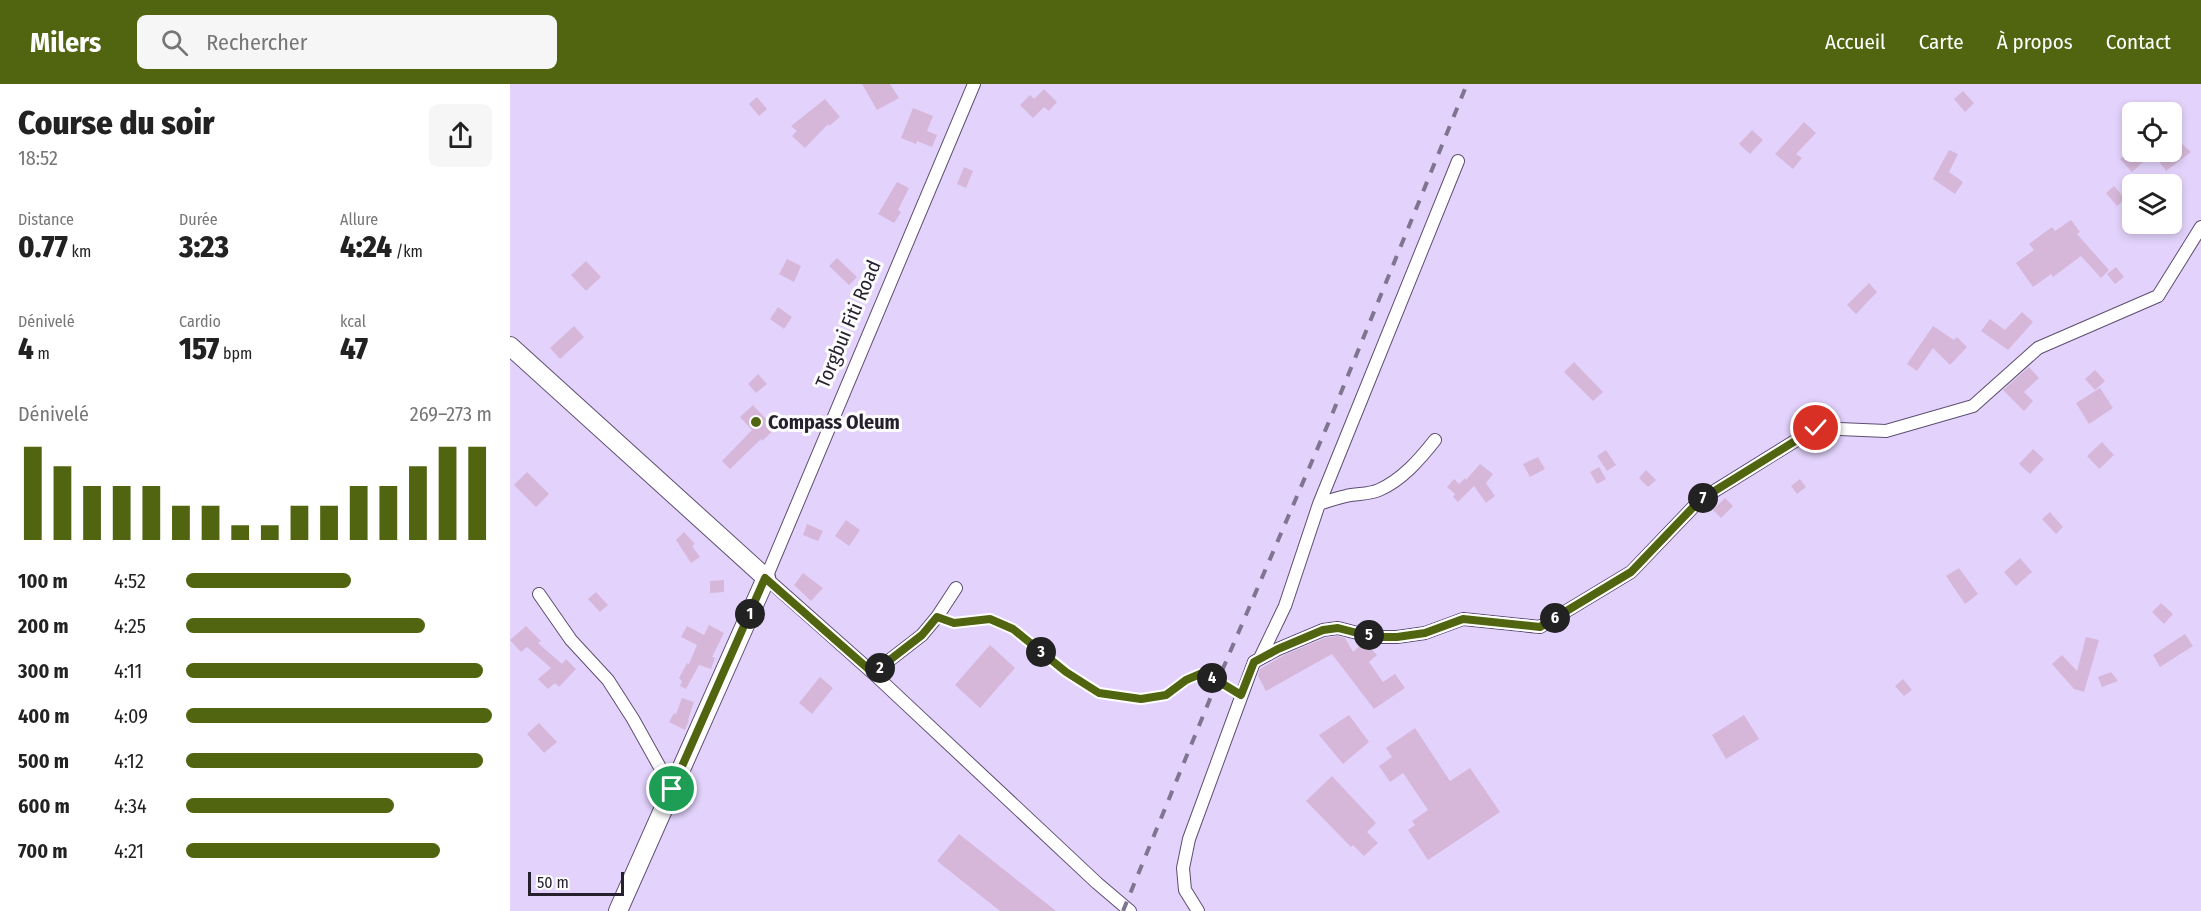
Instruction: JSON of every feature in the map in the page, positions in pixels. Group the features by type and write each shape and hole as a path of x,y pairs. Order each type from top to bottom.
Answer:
{"street":[{"name":"Torgbui Fiti Road","path":"618,911 765,578 974,84"},
{"path":"1260,658 1285,606 1319,504 1458,161"},
{"path":"1198,911 1185,890 1183,867 1189,839 1254,662 1323,630 1338,628 1373,637 1397,637 1425,633 1463,619 1540,627 1631,572 1700,500 1816,428 1886,431 1973,406 2038,348 2158,296 2201,227"},
{"path":"510,346 873,673 1097,883 1130,911"},
{"path":"1319,504 1348,495 1379,490 1417,462 1435,440"},
{"path":"873,673 922,635 956,588"},
{"path":"539,594 571,640 608,680 633,719 672,789"}],"path":[{"path":"937,617 954,623 990,619 1013,629 1066,672 1099,693 1141,699 1166,695 1186,680 1200,674 1213,678 1241,695"}],"building":[{"path":"862,84 890,84 899,98 877,110"},
{"path":"1044,89 1057,102 1049,111 1044,107 1033,118 1020,105 1030,95 1034,99"},
{"path":"1963,91 1974,103 1965,112 1954,99"},
{"path":"757,97 767,109 759,116 749,104"},
{"path":"825,99 840,117 829,126 828,124 805,148 792,136 797,131 791,126"},
{"path":"913,108 933,116 927,131 937,135 932,147 901,138"},
{"path":"1804,122 1816,133 1796,154 1802,158 1793,169 1775,154"},
{"path":"1752,130 1763,140 1750,154 1739,144"},
{"path":"2182,144 2191,152 2182,159"},
{"path":"1949,150 1958,154 1949,172 1963,182 1955,194 1933,179"},
{"path":"2123,162 2143,162 2132,172"},
{"path":"2160,162 2178,162 2166,171"},
{"path":"964,167 973,171 966,188 957,184"},
{"path":"897,182 909,188 898,210 901,212 894,223 878,214"},
{"path":"2114,186 2122,195 2122,202 2117,206 2106,193"},
{"path":"2071,220 2080,232 2077,234 2109,270 2101,278 2081,256 2053,277 2051,274 2033,287 2016,263 2034,250 2029,244 2052,227 2055,231"},
{"path":"837,258 857,277 849,285 829,266"},
{"path":"787,259 801,266 794,282 779,274"},
{"path":"586,261 601,277 586,291 571,275"},
{"path":"2116,267 2124,277 2115,284 2107,274"},
{"path":"1869,283 1877,292 1856,314 1847,305"},
{"path":"778,307 792,317 784,329 770,319"},
{"path":"2022,312 2033,322 2008,350 1981,331 1990,319 2005,330"},
{"path":"574,326 584,337 560,359 550,348"},
{"path":"1933,326 1954,340 1957,337 1967,347 1950,365 1933,348 1917,371 1907,364"},
{"path":"1574,362 1603,392 1593,401 1564,372"},
{"path":"2029,367 2039,378 2024,392 2033,401 2024,411 2003,390"},
{"path":"2095,370 2105,381 2095,390 2085,379"},
{"path":"758,374 767,384 756,393 748,384"},
{"path":"2100,388 2113,408 2089,424 2076,403"},
{"path":"753,405 775,429 762,441 761,439 730,469 722,461 752,430 740,417"},
{"path":"2102,442 2114,455 2099,469 2087,456"},
{"path":"2033,449 2044,459 2030,474 2019,464"},
{"path":"1606,450 1616,465 1607,471 1597,456"},
{"path":"1538,457 1545,469 1530,477 1523,464"},
{"path":"1480,464 1493,474 1486,483 1495,496 1486,503 1474,486 1458,502 1453,497 1455,494 1447,487 1454,479 1459,484 1465,478 1466,480"},
{"path":"1599,467 1606,479 1597,484 1590,472"},
{"path":"1646,470 1656,480 1648,487 1639,478"},
{"path":"527,472 549,494 536,507 514,485"},
{"path":"1800,479 1806,487 1797,494 1791,486"},
{"path":"1725,498 1733,506 1721,518 1713,510"},
{"path":"2050,512 2063,527 2056,534 2042,519"},
{"path":"846,520 860,530 849,546 835,536"},
{"path":"807,524 823,531 818,541 803,535"},
{"path":"684,532 695,544 692,546 700,557 691,563 676,540"},
{"path":"2020,558 2032,572 2016,586 2004,572"},
{"path":"1959,568 1978,594 1965,604 1946,576"},
{"path":"803,573 823,588 811,601 794,585"},
{"path":"724,580 724,592 710,593 710,581"},
{"path":"596,592 608,605 600,612 588,599"},
{"path":"2161,603 2173,614 2164,624 2152,612"},
{"path":"709,625 724,633 712,657 715,658 711,669 699,665 686,689 680,686 682,681 679,678 687,663 689,664 697,645 681,637 687,626 704,635"},
{"path":"526,626 541,641 538,643 562,664 566,659 576,669 559,687 555,683 548,689 538,679 551,668 527,647 521,652 510,640"},
{"path":"2185,634 2193,646 2160,667 2153,655"},
{"path":"1338,636 1345,638 1353,652 1363,643 1367,644 1377,655 1369,662 1383,682 1395,674 1405,688 1374,709 1332,654 1266,691 1258,676 1260,669 1286,654 1325,638"},
{"path":"2086,637 2099,640 2084,692 2074,689 2052,664 2062,655 2077,671"},
{"path":"990,645 1015,668 980,708 955,685"},
{"path":"2111,672 2118,681 2102,687 2098,677"},
{"path":"820,677 833,688 812,714 799,703"},
{"path":"1903,679 1912,690 1904,696 1895,686"},
{"path":"682,698 694,702 685,730 669,722 674,713 676,714"},
{"path":"1349,715 1369,742 1343,764 1319,735"},
{"path":"1744,715 1759,739 1726,759 1712,735"},
{"path":"539,723 557,742 544,753 527,734"},
{"path":"1415,728 1450,781 1470,768 1500,812 1428,860 1408,830 1415,825 1412,821 1428,810 1403,773 1390,782 1379,766 1392,757 1386,748"},
{"path":"1332,776 1376,823 1367,832 1378,843 1364,856 1353,845 1351,847 1306,801"},
{"path":"959,834 1056,911 1000,911 937,861"}],"railway":[{"path":"1123,911 1212,694 1331,417 1467,84"}],"place":[{"name":"Compass Oleum","path":"756,422"}],"route":[{"path":"672,789 765,578 873,673 922,635 937,617 954,623 990,619 1013,629 1066,672 1099,693 1141,699 1166,695 1186,680 1200,674 1213,678 1241,695 1254,662 1323,630 1338,628 1373,637 1397,637 1425,633 1463,619 1540,627 1631,572 1700,500 1816,428"}]}
